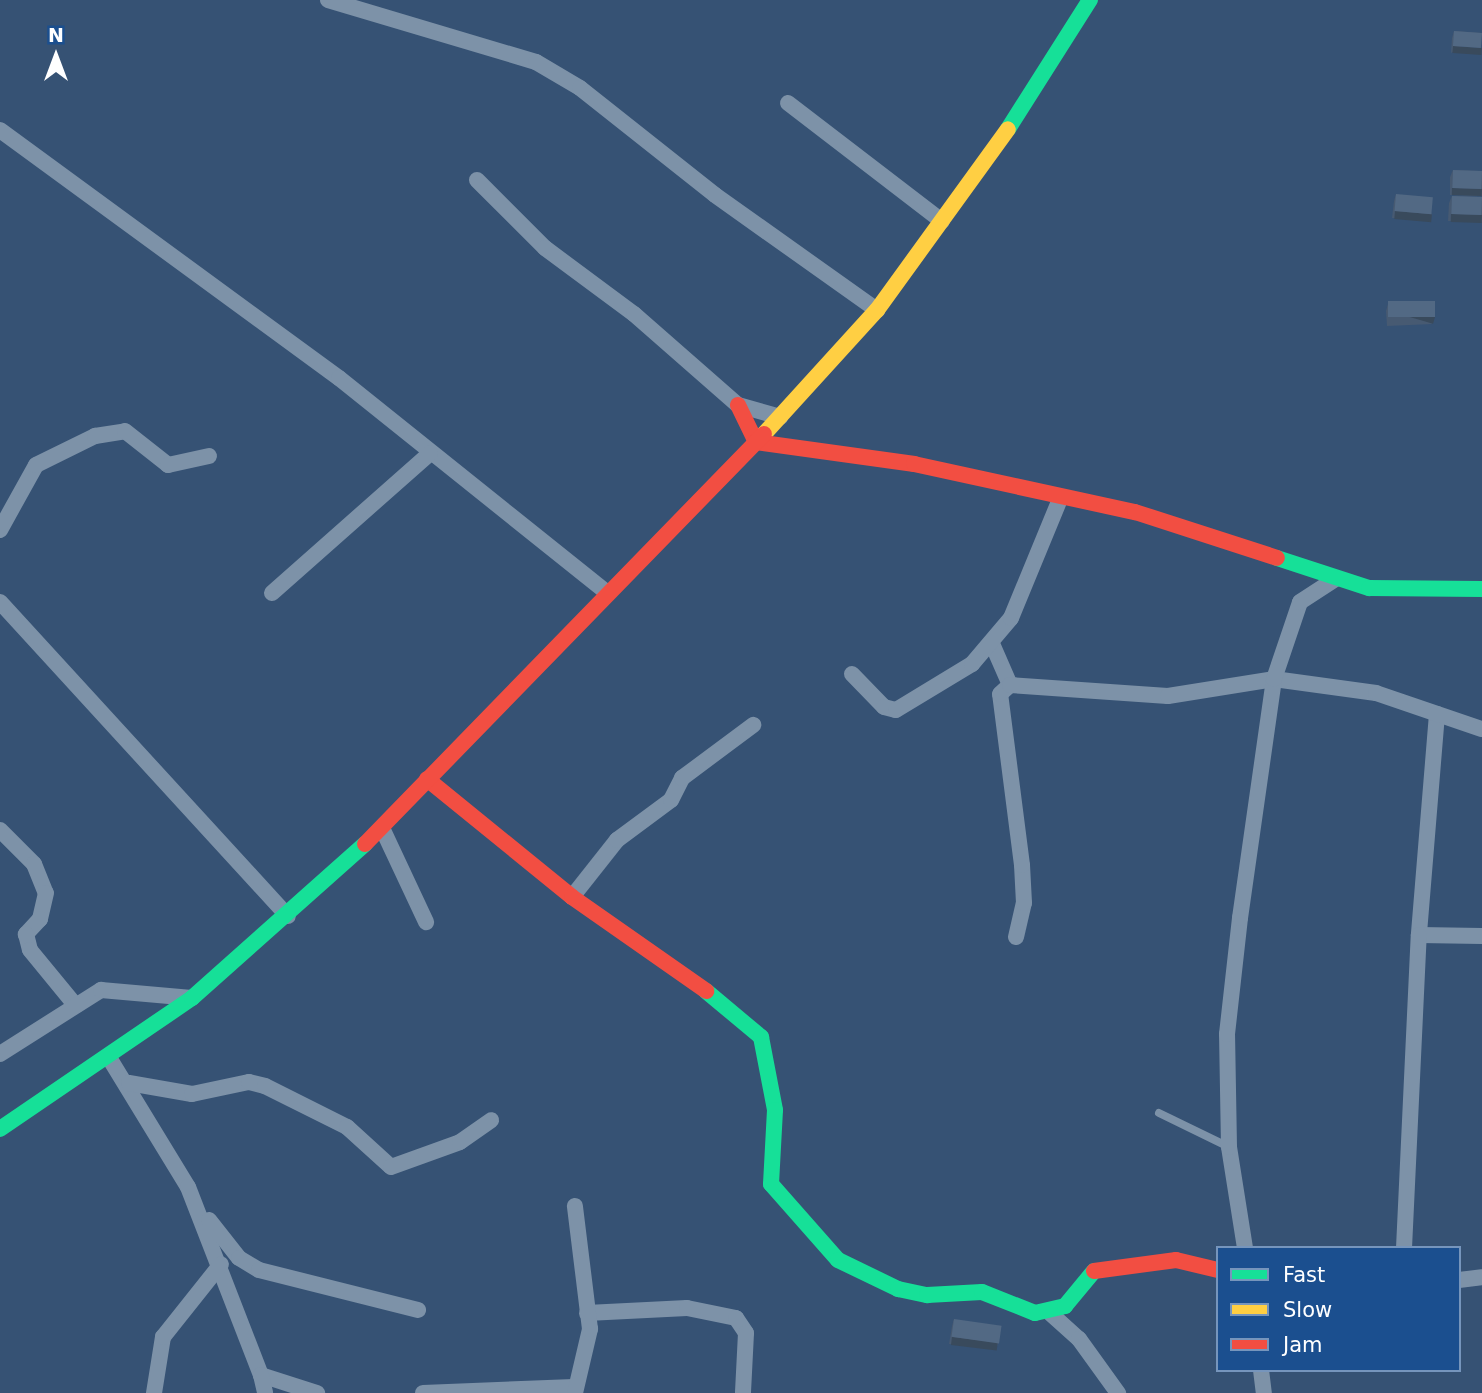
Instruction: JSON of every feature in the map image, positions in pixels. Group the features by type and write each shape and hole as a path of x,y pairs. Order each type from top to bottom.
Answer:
{"street":[{"path":"328,0 536,62 580,88 877,310"},
{"path":"0,1129 191,998 288,916 383,828 606,592 756,442 877,310 942,220 1090,0"},
{"path":"788,103 942,220"},
{"path":"0,130 339,378 606,592"},
{"path":"477,180 545,248 634,314 738,405 756,442"},
{"path":"738,405 780,416"},
{"path":"0,530 36,466 95,436 125,431 168,466 209,456"},
{"path":"756,442 914,464 1060,499 1135,512 1369,588 1482,589"},
{"path":"272,593 430,453"},
{"path":"852,674 884,707 896,710 993,646 1032,572 1060,499"},
{"path":"1245,1246 1229,1147 1229,1021 1275,679 1300,602 1337,578"},
{"path":"0,602 288,916"},
{"path":"993,646 1010,685"},
{"path":"1016,937 1023,878 1000,694 1010,685 1168,696 1275,679 1376,693 1482,729"},
{"path":"1404,1246 1419,935 1437,714"},
{"path":"572,897 617,840 671,800 682,778 753,724"},
{"path":"427,779 572,897 741,1015 761,1037 775,1110 771,1184 838,1260 898,1289 982,1292 1050,1313 1079,1339 1118,1393"},
{"path":"383,828 426,922"},
{"path":"0,830 34,864 46,893 40,919 26,934 30,950 76,1006"},
{"path":"1419,935 1482,936"},
{"path":"0,1054 55,1025 76,1006 117,988 191,998"},
{"path":"108,1056 129,1083 197,1205 221,1265 265,1393"},
{"path":"129,1083 192,1094 248,1082 265,1086 347,1127 391,1167 460,1142 491,1120"},
{"path":"197,1205 239,1258 259,1270 418,1310"},
{"path":"423,1393 575,1390 590,1329 575,1206"},
{"path":"1050,1313 1065,1306 1093,1271 1116,1263 1176,1260 1216,1270"},
{"path":"154,1393 163,1337 221,1265"},
{"path":"1461,1280 1482,1278"},
{"path":"587,1313 687,1308 736,1318 746,1333 743,1393"},
{"path":"1261,1372 1264,1393"},
{"path":"261,1376 317,1393"}],"lane":[{"path":"1159,1113 1229,1147"}],"building":[{"path":"1454,31 1482,33 1481,48 1453,46"},
{"path":"1453,170 1482,171 1481,189 1452,188"},
{"path":"1396,194 1433,197 1431,214 1395,211"},
{"path":"1452,196 1482,197 1481,215 1451,214"},
{"path":"1388,301 1435,301 1435,317 1388,317"},
{"path":"954,1319 1002,1326 999,1344 951,1337"}],"traffic: fast":[{"path":"1008,129 1090,0"},
{"path":"1277,558 1369,588 1482,589"},
{"path":"0,1129 192,998 365,844"},
{"path":"706,991 761,1037 775,1110 771,1184 838,1260 898,1289 927,1295 982,1292 1035,1313 1065,1306 1094,1271"}],"traffic: slow":[{"path":"764,434 877,310 1008,129"}],"traffic: jam":[{"path":"738,405 756,442 914,464 1135,512 1277,558"},
{"path":"365,844 764,434"},
{"path":"427,779 572,897 706,991"},
{"path":"1094,1271 1176,1260 1216,1270"}]}
